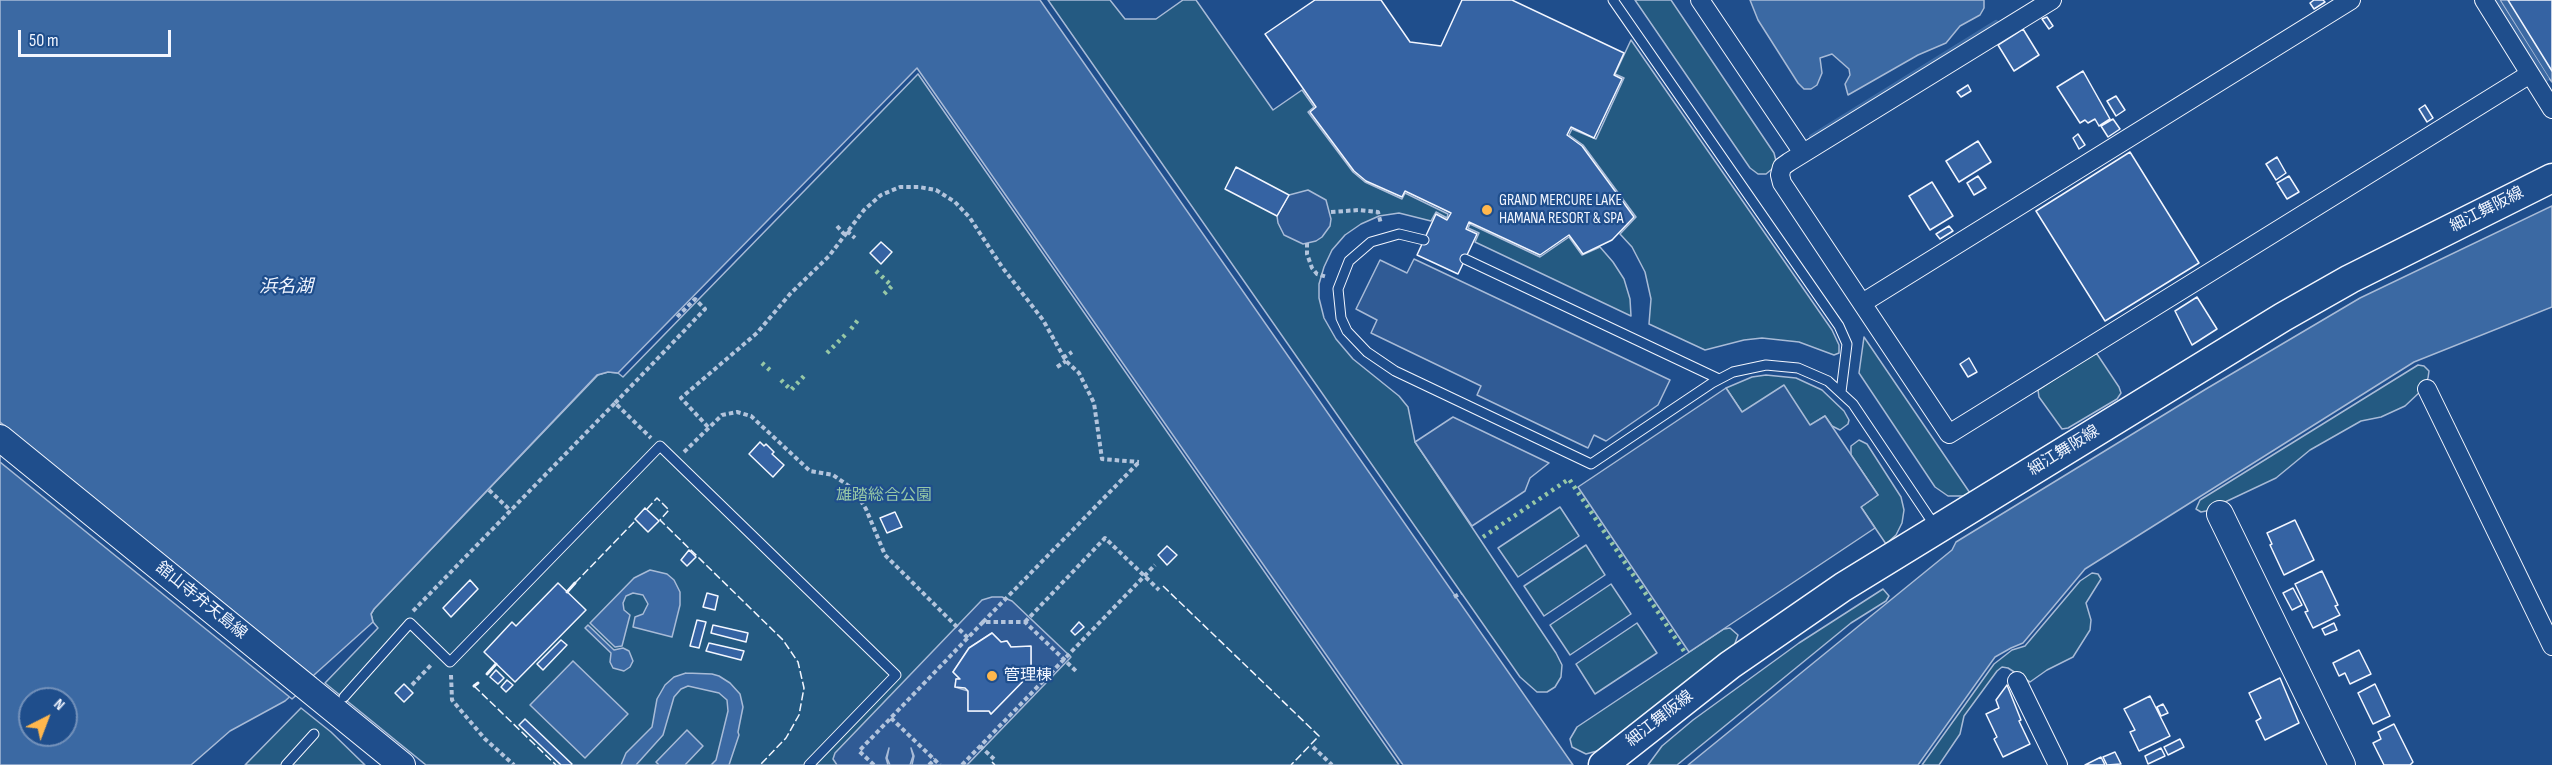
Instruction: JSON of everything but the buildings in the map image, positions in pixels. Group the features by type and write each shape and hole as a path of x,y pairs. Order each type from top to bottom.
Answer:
{"main road":[{"name":"細江舞阪線","path":"1603,765 1730,665 1843,587 2283,317 2350,279 2552,178"},
{"name":"舘山寺弁天島線","path":"0,438 334,699 402,765"},
{"path":"2220,514 2342,765"}],"street":[{"path":"1700,0 1803,153"},
{"path":"2052,0 1803,153 1782,167 1780,175 1782,183 1864,302 1949,434 2530,74"},
{"path":"1864,302 2351,0"},
{"path":"2484,0 2551,105"},
{"path":"2427,389 2552,646"},
{"path":"2017,681 2058,765"}],"lane":[{"path":"1613,0 1839,326 1847,344 1842,392"},
{"path":"1424,240 1399,234 1384,236 1371,242 1349,261 1338,289 1341,318 1347,331 1367,352 1395,371 1591,464 1719,379 1749,367 1782,365 1814,373 1842,392 1853,404 1937,529"},
{"path":"1465,259 1719,379"},
{"path":"334,699 410,623 450,662 660,446 896,675 809,765"},
{"path":"285,765 314,734"},
{"path":"817,757 825,765"}],"path":[{"path":"708,427 681,398 757,333 790,294 829,256 864,210 881,195 900,187 919,187 936,190 955,202 970,218 1002,267 1043,320 1064,360 1079,373 1094,403 1102,459 1139,462 859,750 874,765"},
{"path":"1331,212 1359,210 1378,212 1381,224"},
{"path":"837,226 855,238"},
{"path":"1307,243 1307,254 1312,268 1317,274 1329,277"},
{"path":"410,623 406,619 705,309 695,299 676,318"},
{"path":"1057,367 1072,352"},
{"path":"615,403 660,446"},
{"path":"675,461 722,415 729,412 744,413 758,420 810,471 833,475 844,481 860,498 885,555 968,638"},
{"path":"489,490 510,511"},
{"path":"1024,622 1105,538 1159,590"},
{"path":"962,765 1155,565"},
{"path":"1454,597 1461,592"},
{"path":"983,622 1024,622 1078,673"},
{"path":"450,662 452,700 485,739 514,765"},
{"path":"412,684 430,666"},
{"path":"891,717 940,765"},
{"path":"980,746 994,759"},
{"path":"1313,747 1332,765"},
{"path":"929,765 935,759"}],"green space":[{"path":"1048,0 1110,0 1125,19 1156,19 1183,0 1196,0 1273,110 1302,90 1314,107 1308,112 1353,172 1365,182 1402,199 1405,193 1448,214 1447,218 1436,212 1431,221 1399,213 1379,216 1361,224 1345,235 1332,250 1319,284 1319,298 1324,318 1336,339 1353,359 1399,396 1408,407 1415,442 1556,653 1562,665 1561,677 1555,687 1547,692 1537,692 1520,677"},
{"path":"1635,0 1671,0 1774,153 1776,161 1766,174 1758,174 1750,168"},
{"path":"1631,40 1832,330 1839,345 1839,353 1834,355 1799,342 1762,338 1705,350 1649,324 1651,299 1645,272 1632,247 1620,234 1636,217 1583,145 1569,135 1572,129 1596,139 1624,78 1615,74"},
{"name":"雄踏総合公園","path":"918,74 1399,765 426,765 325,683 378,628 371,614 374,609 598,375 608,372 618,373 623,377"},
{"path":"1470,224 1540,257 1569,237 1582,255 1600,247 1624,279 1630,299 1631,316 1475,242 1479,233 1468,228"},
{"path":"1864,337 1970,493 1963,496 1948,496 1935,487 1859,373"},
{"path":"2097,354 2121,393 2117,399 2068,428 2062,429 2039,397 2038,390 2091,355"},
{"path":"2418,365 2424,366 2429,371 2428,378 2422,390 2405,406 2381,417 2361,421 2310,450 2276,478 2206,511 2201,512 2196,509 2200,500"},
{"path":"1766,375 1796,378 1822,390 1844,411 1849,420 1848,424 1840,430 1832,426 1825,416 1811,425 1742,412 1726,388 1752,377"},
{"path":"1859,440 1867,444 1901,497 1904,510 1902,523 1896,535 1886,544 1861,507 1878,495 1851,455 1851,446"},
{"path":"1560,507 1579,536 1518,577 1498,548"},
{"path":"1586,545 1605,575 1544,616 1524,586"},
{"path":"2092,573 2098,574 2101,579 2086,603 2091,620 2090,630 2073,657 2047,670 2030,682 2008,668 2002,667 1964,716 1960,734 1939,765 1922,765 1994,664 2012,650 2025,646 2080,581"},
{"path":"1611,584 1631,614 1570,655 1550,625"},
{"path":"1883,589 1889,596 1886,601 1851,623 1677,765 1648,765 1662,746 1693,720 1799,643"},
{"path":"1637,623 1657,653 1595,694 1576,664"},
{"path":"1730,628 1738,635 1734,646 1597,751 1586,754 1572,747 1570,739 1577,727 1724,629"},
{"path":"301,708 331,732 365,765 245,765"}],"shaded area":[{"path":"1308,190 1326,200 1331,219 1330,226 1322,237 1303,244 1284,235 1277,216 1289,195"},
{"path":"1414,259 1670,380 1658,405 1606,441 1594,435 1588,448 1477,395 1481,386 1371,333 1377,320 1356,309 1380,260 1407,273"},
{"path":"1784,385 1810,425 1825,416 1878,495 1861,507 1875,528 1689,652 1578,487 1726,388 1742,412"},
{"path":"1453,417 1549,463 1530,478 1525,491 1472,526 1415,442"},
{"path":"1002,597 1012,601 1071,657 967,765 912,765 914,756 911,748 913,756 910,765 890,765 887,758 889,748 886,758 888,765 837,765 833,759 835,753 982,600","holes":["992,633 1001,642 1007,641 1011,647 1031,647 1031,667 1034,670 991,714 989,711 968,711 968,691 955,687 956,679 960,679 953,672 969,648"]}],"water":[{"name":"浜名湖","path":"0,0 1040,0 1573,765 1403,765 917,68 618,373 608,372 597,375 374,609 371,614 373,622 285,701 230,731 191,765 0,765"},
{"path":"1750,0 1984,0 1984,8 1980,15 1960,26 1946,43 1918,55 1848,95 1845,84 1850,75 1849,69 1832,54 1820,58 1822,73 1817,85 1811,89 1804,89 1758,20"},
{"path":"2500,0 2552,0 2552,82 2548,77"},
{"path":"2552,206 2552,307 2414,362 2085,569 2023,643 1995,657 1918,765 1688,765 1952,550 1956,542 2360,298"},
{"path":"650,570 667,574 674,580 680,592 680,605 672,637 633,627 635,617 643,614 648,604 643,595 633,593 626,596 623,603 624,610 630,615 622,646 615,647 590,623 634,578"},
{"path":"588,625 614,650 623,648 629,651 633,661 630,667 624,671 613,668 610,662 611,653 585,628"},
{"path":"573,661 628,714 585,758 530,705"},
{"path":"686,673 719,676 730,683 740,694 743,707 739,735 729,765 711,765 716,760 728,711 727,700 719,693 688,686 681,689 674,697 663,735 636,765 621,765 626,753 652,727 657,699 665,685 674,677"},
{"path":"687,730 703,746 685,765 659,765 656,762"}],"pier":[{"path":"0,422 316,678 292,699 0,462"}],"waterway":[{"path":"2496,0 2546,79"},
{"path":"1812,137 1996,23"}],"hedge":[{"path":"876,271 892,286 882,296"},
{"path":"851,329 858,320"},
{"path":"827,353 848,332"},
{"path":"762,363 772,372"},
{"path":"781,380 791,390 805,375"},
{"path":"1483,537 1569,479 1684,651"}],"fence":[{"path":"647,509 657,498 669,510 660,520 783,640 798,662 804,688 799,715 786,738 760,765"},
{"path":"575,583 636,520"},
{"path":"1163,586 1319,736 1291,765"},
{"path":"474,686 556,765"},
{"path":"992,762 995,765"}],"wall":[{"path":"567,592 575,583"},
{"path":"487,674 496,664"},
{"path":"474,686 478,683"}],"place":[{"name":"GRAND MERCURE LAKE HAMANA RESORT & SPA","path":"1487,210"},
{"name":"管理棟","path":"992,676"}]}
